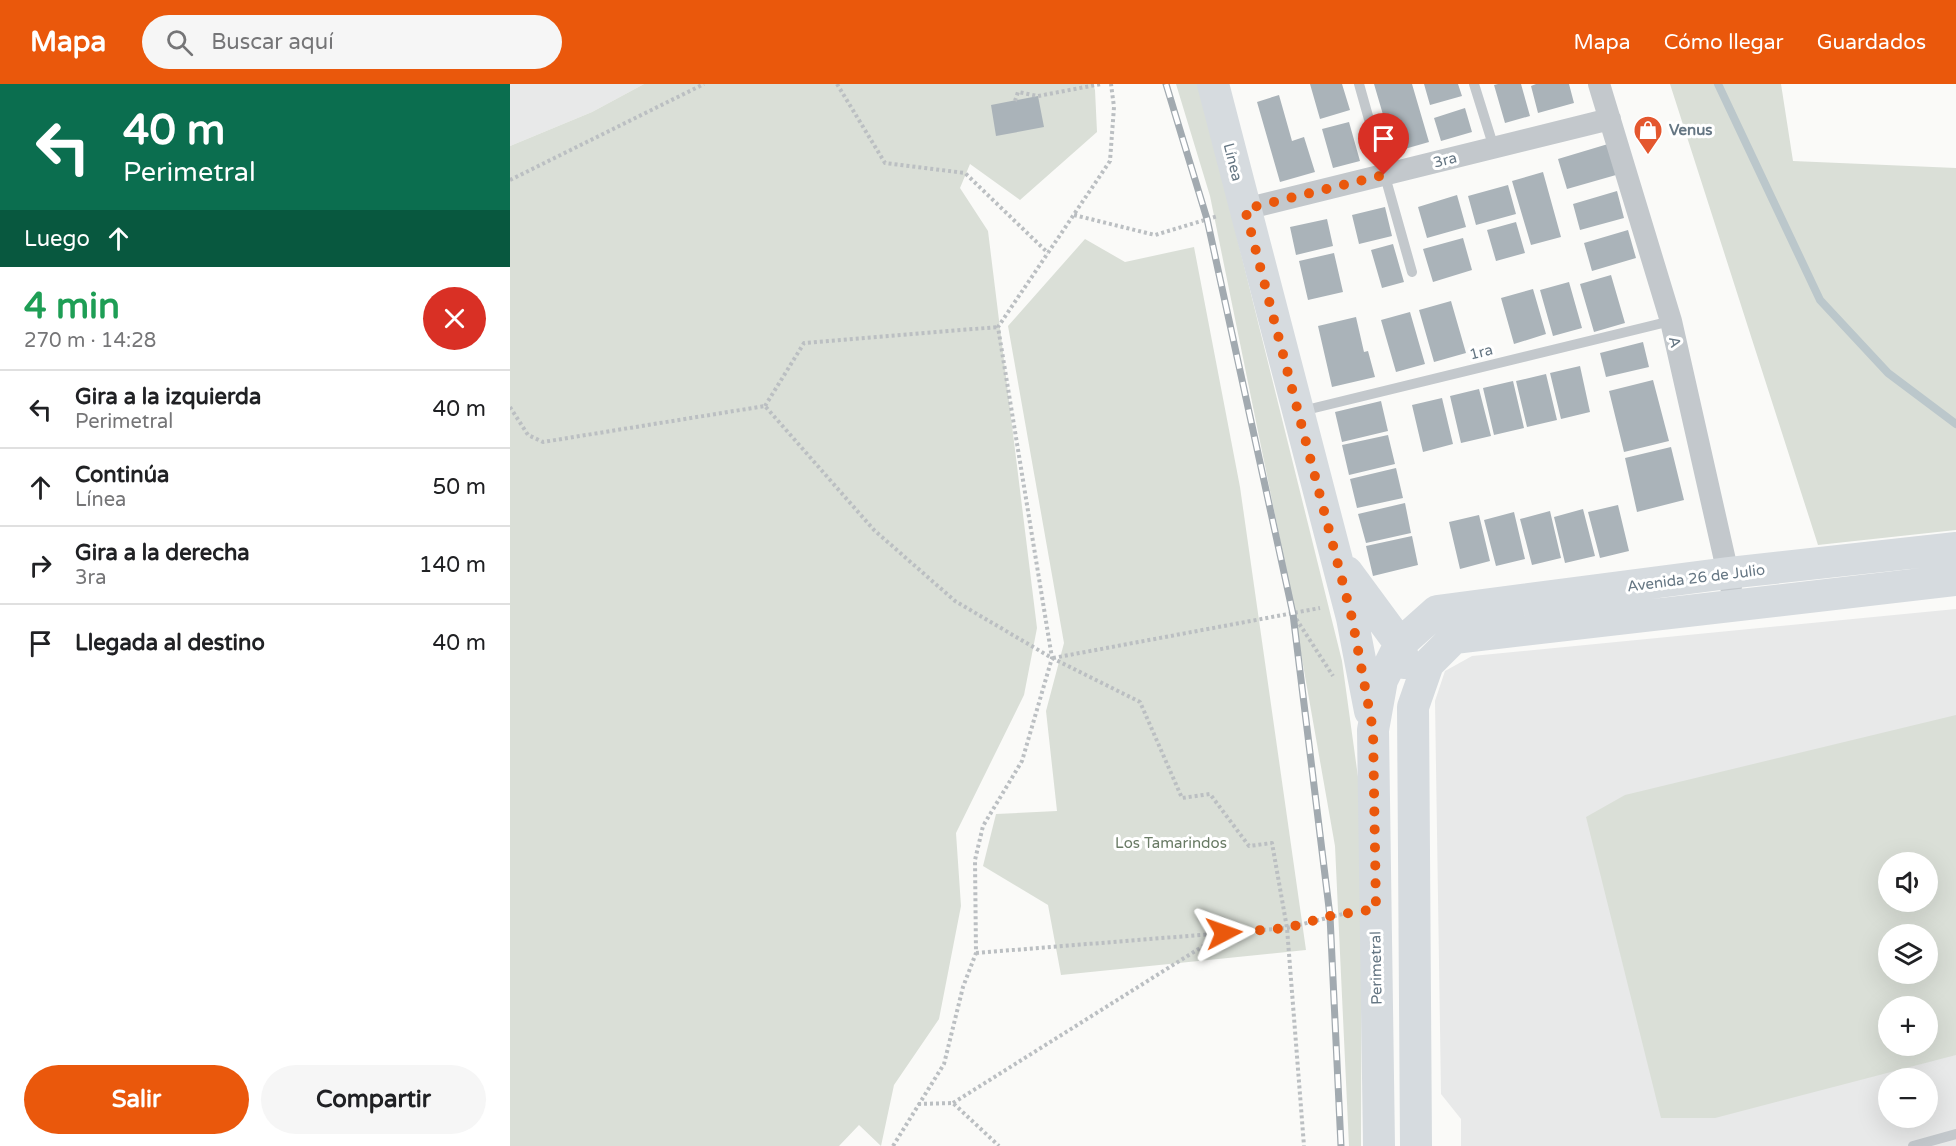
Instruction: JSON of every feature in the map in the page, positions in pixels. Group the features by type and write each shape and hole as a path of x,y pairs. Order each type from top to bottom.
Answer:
{"main road":[{"name":"Línea","path":"1213,84 1336,557 1361,593 1361,613"},
{"name":"Avenida 26 de Julio","path":"1361,613 1437,611 1728,573 1956,548"},
{"name":"Avenida 26 de Julio","path":"1400,644 1956,580"},
{"path":"1400,644 1437,611"},
{"path":"1361,613 1400,644 1413,707 1416,1146"},
{"path":"1361,613 1373,730"},
{"path":"1413,707 1428,664 1454,638"},
{"name":"Perimetral","path":"1379,1146 1373,730 1382,680 1400,644"}],"street":[{"name":"A","path":"1599,84 1671,321 1735,606"},
{"name":"3ra","path":"1245,209 1610,119"}],"lane":[{"path":"1359,84 1412,272"},
{"path":"1474,84 1494,148"},
{"name":"1ra","path":"1299,412 1671,321"},
{"path":"1913,1146 1956,1134"}],"path":[{"path":"510,180 704,84"},
{"path":"837,84 885,163 965,173 1048,253"},
{"path":"1015,101 1018,92 1038,96 1101,84"},
{"path":"893,1146 944,1064 963,987 976,953 975,860 983,826 1022,761 1052,658 998,327 1110,161 1114,107 1111,84"},
{"path":"1074,215 1155,236 1245,209"},
{"path":"510,407 528,435 543,442 765,406 804,343 998,327"},
{"path":"765,406 874,530 955,601 1052,658 1140,702 1182,798 1210,794 1249,846 1272,843 1287,928 1304,1146"},
{"path":"1052,658 1361,613"},
{"path":"976,953 1287,928 1330,916 1376,909"},
{"path":"918,1104 953,1103 1224,933"},
{"path":"953,1103 999,1146"}],"shaded area":[{"path":"510,84 644,84 592,112 510,146"},
{"path":"1956,609 1956,1146 1461,1146 1461,1119 1441,1094 1435,701 1445,671 1472,656"}],"green space":[{"path":"644,84 1093,84 1095,90 1097,132 1020,200 970,164 960,188 988,231 1037,628 1024,695 956,833 961,906 939,1019 894,1085 881,1146 859,1125 839,1146 510,1146 510,146 592,112"},
{"path":"1176,84 1199,84 1342,661 1362,806 1361,1146 1349,1146 1335,846 1287,574 1210,196"},
{"path":"1670,84 1781,84 1793,161 1956,168 1956,530 1818,545"},
{"name":"Los Tamarindos","path":"1085,239 1125,262 1194,247 1240,487 1306,950 1061,975 1048,905 983,866 996,814 1057,811 1046,711 1064,643 1008,326"},
{"path":"1956,715 1956,1055 1906,1068 1878,1068 1878,1075 1715,1118 1661,1118 1586,817 1625,795"}],"building":[{"path":"1310,84 1342,84 1350,110 1320,119"},
{"path":"1374,84 1412,84 1429,142 1394,152"},
{"path":"1424,84 1458,84 1462,96 1430,105"},
{"path":"1521,84 1530,116 1505,123 1494,85"},
{"path":"1569,84 1574,103 1538,113 1531,86"},
{"path":"1279,95 1292,141 1304,137 1315,172 1280,182 1257,102"},
{"path":"1038,96 1044,127 996,136 991,105"},
{"path":"1465,108 1472,132 1441,141 1434,118"},
{"path":"1349,122 1360,161 1333,168 1322,129"},
{"path":"1608,144 1616,175 1567,189 1558,159"},
{"path":"1543,172 1561,237 1531,245 1512,181"},
{"path":"1508,185 1516,214 1476,225 1468,196"},
{"path":"1617,191 1624,218 1580,230 1573,204"},
{"path":"1457,195 1466,227 1427,238 1418,207"},
{"path":"1385,207 1392,236 1359,244 1352,215"},
{"path":"1327,219 1333,246 1296,255 1290,227"},
{"path":"1516,222 1525,253 1496,261 1487,230"},
{"path":"1628,230 1636,258 1592,271 1584,243"},
{"path":"1463,238 1472,270 1433,282 1423,249"},
{"path":"1393,244 1404,282 1382,288 1371,250"},
{"path":"1334,253 1343,292 1308,300 1299,261"},
{"path":"1611,275 1625,323 1594,332 1580,284"},
{"path":"1569,282 1582,328 1553,336 1540,290"},
{"path":"1533,289 1546,334 1514,344 1501,298"},
{"path":"1451,301 1466,353 1434,362 1419,310"},
{"path":"1410,312 1425,364 1396,372 1381,320"},
{"path":"1356,317 1364,352 1368,351 1375,377 1332,387 1318,326"},
{"path":"1643,342 1649,367 1606,377 1600,353"},
{"path":"1580,366 1590,412 1561,419 1550,373"},
{"path":"1546,374 1557,420 1527,427 1516,381"},
{"path":"1653,380 1669,441 1624,452 1609,391"},
{"path":"1513,381 1524,428 1494,435 1483,388"},
{"path":"1479,389 1491,436 1461,443 1450,396"},
{"path":"1442,398 1453,444 1423,452 1412,405"},
{"path":"1381,401 1388,431 1342,442 1335,412"},
{"path":"1388,435 1395,464 1349,475 1342,445"},
{"path":"1671,447 1684,500 1637,512 1625,458"},
{"path":"1396,468 1403,498 1357,508 1350,479"},
{"path":"1405,503 1411,533 1366,543 1358,514"},
{"path":"1618,505 1629,551 1600,558 1588,512"},
{"path":"1583,509 1595,556 1565,563 1554,517"},
{"path":"1550,511 1561,558 1532,565 1520,519"},
{"path":"1514,512 1525,559 1496,566 1484,520"},
{"path":"1479,515 1490,561 1460,569 1449,522"},
{"path":"1412,536 1418,565 1373,576 1366,546"}],"waterway":[{"path":"1718,84 1820,300 1888,373 1956,424"}],"railway":[{"path":"1166,84 1207,219 1293,614 1330,916 1341,1146"}],"place":[{"name":"Venus","path":"1648,156"}],"route":[{"path":"1224,933 1287,928 1330,916 1376,909 1373,730 1352,618 1245,209 1384,175"}]}
